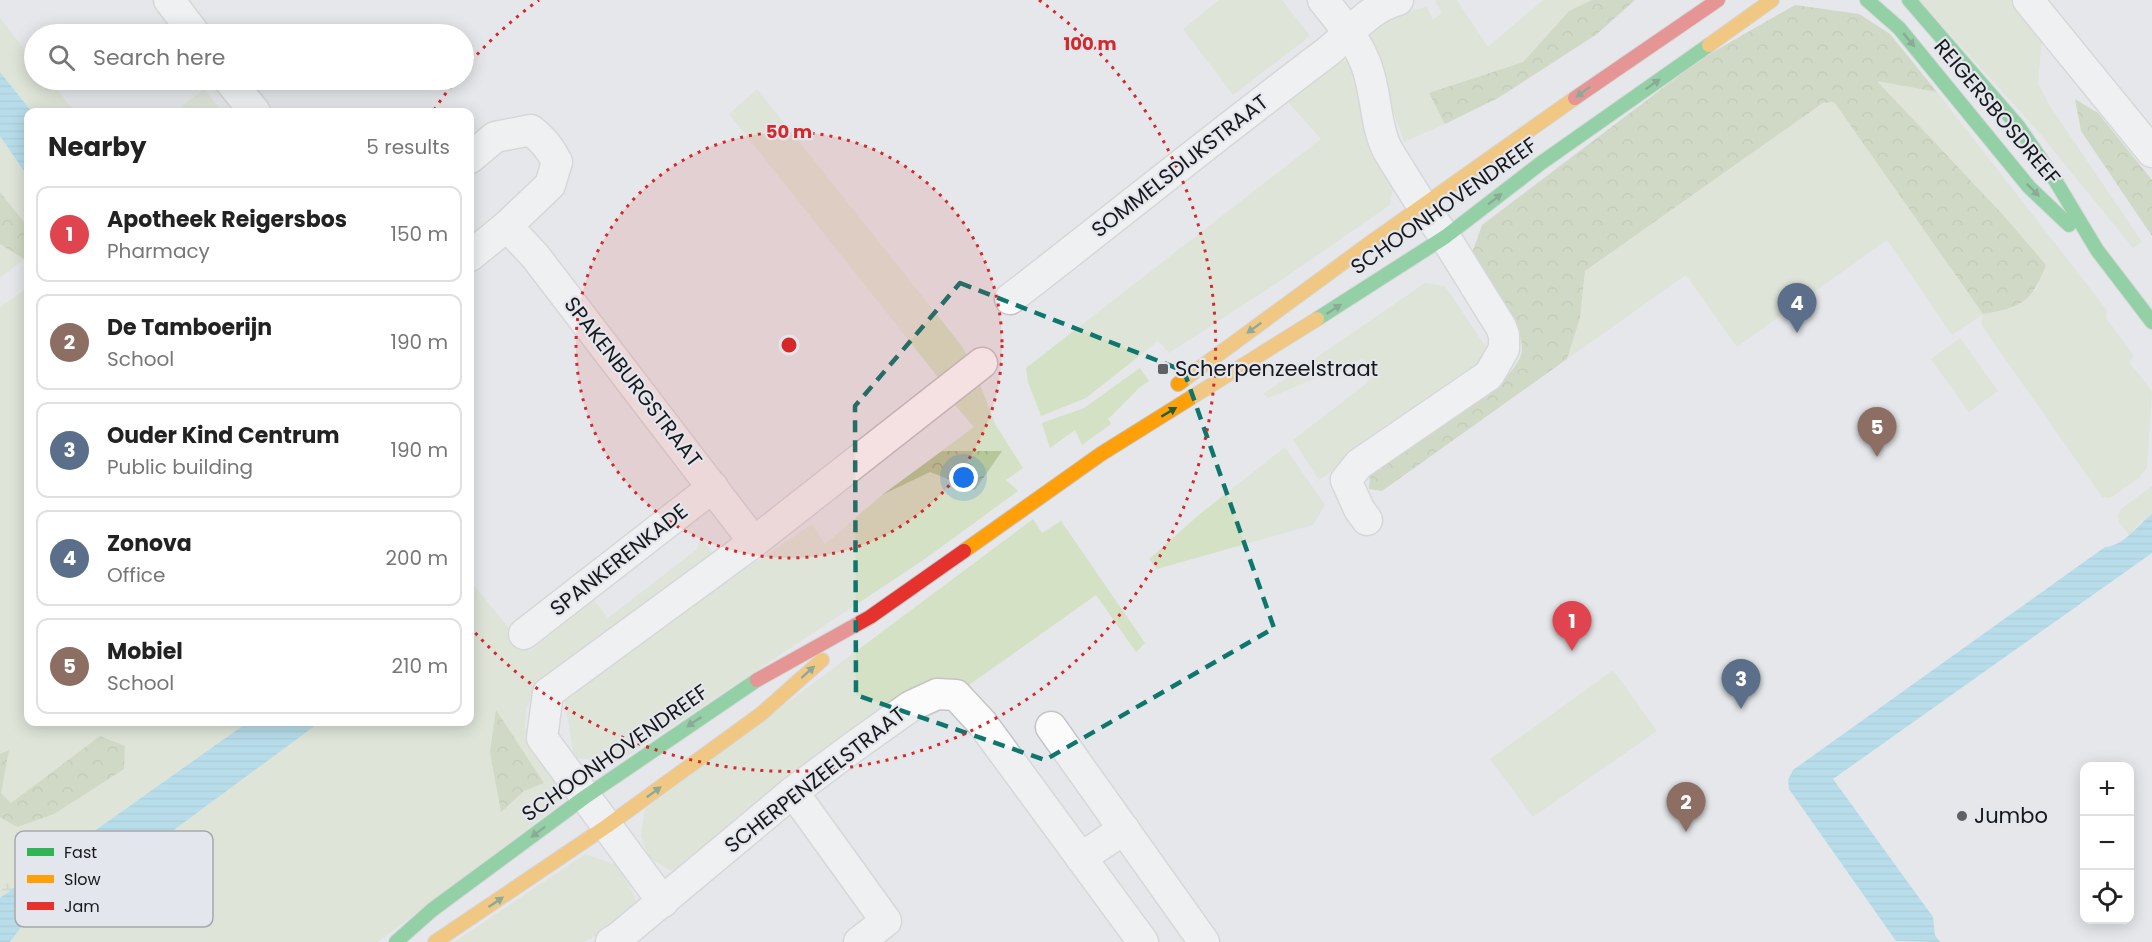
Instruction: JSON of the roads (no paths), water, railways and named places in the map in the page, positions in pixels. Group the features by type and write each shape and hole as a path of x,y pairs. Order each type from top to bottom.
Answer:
{"street":[{"path":"169,0 187,24"},
{"path":"1323,0 1366,63 1381,138 1423,207 1445,237 1504,335 1504,349 1489,375 1359,464 1346,480 1359,509 1368,520"},
{"name":"SOMMELSDIJKSTRAAT","path":"1010,299 1330,50 1347,32 1386,3 1398,0"},
{"name":"SCHOONHOVENDREEF","path":"1101,454 1164,397 1370,243 1654,42 1718,0"},
{"name":"SCHOONHOVENDREEF","path":"396,942 432,910 585,797 742,689 870,617 1101,454 1254,360 1445,237 1541,163 1772,0"},
{"name":"REIGERSBOSDREEF","path":"1867,0 1899,28 2029,187 2097,250"},
{"name":"REIGERSBOSDREEF","path":"1909,0 2018,126 2055,180 2097,250 2152,322"},
{"path":"2028,0 2152,152"},
{"path":"237,90 252,108"},
{"path":"474,155 495,137 531,130 546,143 557,162 550,185 507,226 474,252"},
{"name":"SPAKENBURGSTRAAT","path":"507,226 535,256 754,542"},
{"path":"663,902 542,738 548,693 754,542 982,363"},
{"name":"SPANKERENKADE","path":"524,634 713,487"},
{"name":"SCHOONHOVENDREEF","path":"435,942 607,826 761,714 870,617"},
{"name":"SCHERPENZEELSTRAAT","path":"611,942 663,902 793,792 911,706 937,694 956,695 982,723 1143,942"},
{"path":"1051,727 1124,829 1192,938"},
{"path":"793,792 886,921 859,942"},
{"path":"1082,858 1124,829"}],"water":[{"path":"0,72 29,108 24,108 24,171 0,136"},
{"path":"2152,514 2152,553 1833,779 1933,917 1935,935 1940,942 1896,941 1789,789 1788,780 1793,770 2105,547 2125,539"},
{"path":"242,726 315,726 173,831 94,831"},
{"path":"15,887 15,927 21,927 10,942 0,942 0,898"}],"place":[{"name":"Zonova","path":"1797,333"},
{"name":"Scherpenzeelstraat","path":"1163,369"},
{"name":"Mobiel","path":"1877,457"},
{"name":"Apotheek Reigersbos","path":"1572,651"},
{"name":"Ouder Kind Centrum","path":"1741,709"},
{"name":"Jumbo","path":"1962,816"},
{"name":"De Tamboerijn","path":"1686,832"}]}
